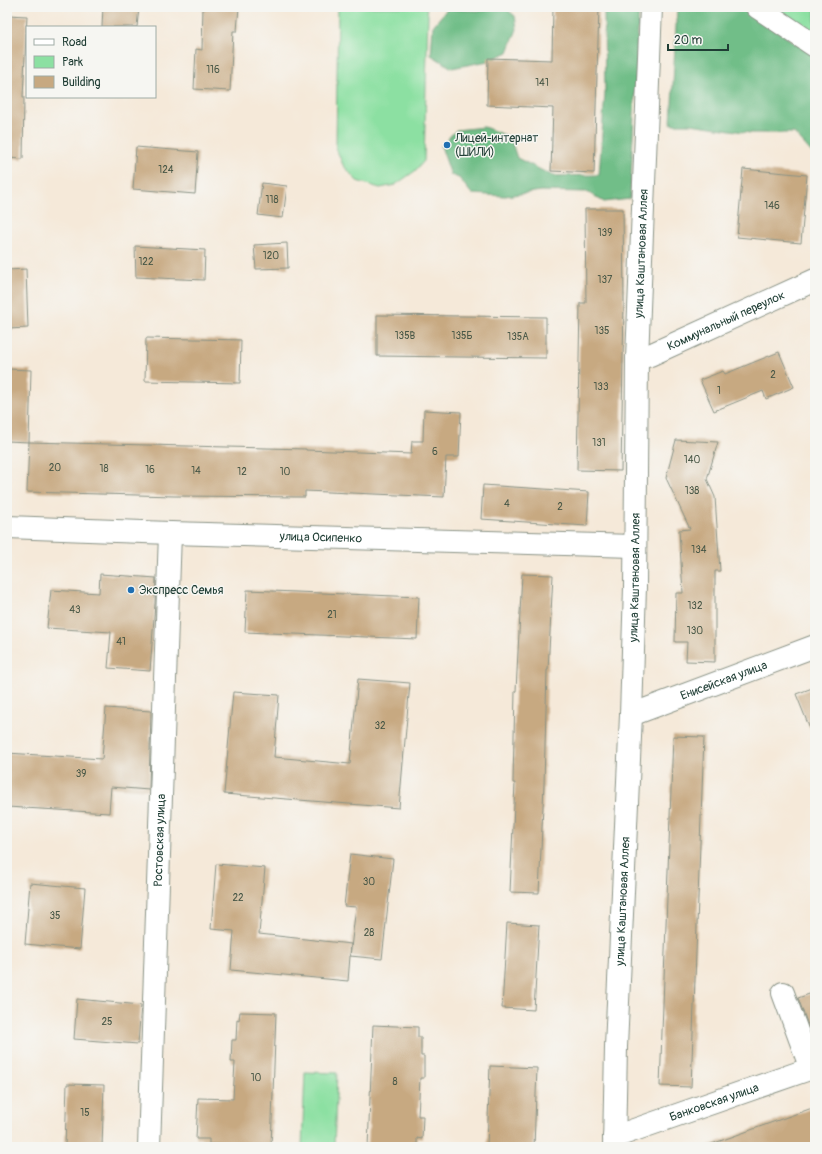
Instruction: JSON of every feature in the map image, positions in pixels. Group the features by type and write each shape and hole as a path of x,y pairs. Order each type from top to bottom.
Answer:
{"street":[{"name":"улица Каштановая Аллея","path":"614,1142 616,1039 632,715 635,587 634,546 637,359 651,7"},
{"path":"757,7 815,46"},
{"name":"Коммунальный переулок","path":"637,359 650,355 815,280"},
{"name":"улица Осипенко","path":"7,527 634,546"},
{"name":"Ростовская улица","path":"148,1147 170,533"},
{"name":"Енисейская улица","path":"632,715 815,646"},
{"path":"783,993 813,1068"},
{"name":"Банковская улица","path":"614,1142 813,1068"}],"green space":[{"path":"338,7 426,7 428,15 424,161 415,171 395,185 380,188 357,181 343,165 336,148"},
{"path":"604,7 639,7 630,199 604,202 587,192 541,191 505,196 472,194 459,178 451,175 441,146 456,130 484,127 510,137 517,158 553,176 599,175 605,93"},
{"path":"677,7 741,7 815,56 815,156 794,133 750,133 691,124 671,124"},
{"path":"774,7 815,7 815,33"},
{"path":"505,8 515,16 517,29 508,52 488,61 452,68 431,55 433,26 447,9 483,11"},
{"path":"305,1072 337,1073 334,1147 302,1147"}],"building":[{"path":"103,7 139,7 137,26 102,26"},
{"path":"203,7 239,7 237,31 233,31 230,91 194,89 196,49 202,50"},
{"path":"553,7 599,7 594,173 551,171 553,108 487,105 488,58 552,60"},
{"path":"7,15 27,16 23,97 23,159 7,158"},
{"path":"136,147 198,152 195,194 133,189"},
{"path":"743,169 807,175 801,243 737,237"},
{"path":"262,183 287,186 283,218 258,215"},
{"path":"585,209 623,209 624,303 621,471 577,470 580,303 586,303"},
{"path":"287,243 288,268 256,269 254,245"},
{"path":"135,246 205,250 204,280 136,277"},
{"path":"26,269 28,328 7,329 7,270"},
{"path":"377,315 546,317 546,358 377,356"},
{"path":"146,338 241,340 240,383 145,381"},
{"path":"779,352 794,387 766,399 763,391 714,411 700,380 723,371 725,374"},
{"path":"7,369 31,370 29,442 7,441"},
{"path":"424,410 461,412 459,457 446,457 444,497 305,491 305,497 174,496 27,492 29,442 306,449 411,454 412,441 423,441"},
{"path":"676,440 718,442 707,479 715,497 720,571 715,571 715,662 686,661 687,642 675,642 676,593 683,593 679,530 690,529 666,478"},
{"path":"483,485 589,492 587,526 481,519"},
{"path":"100,574 156,578 150,671 108,668 111,632 47,628 51,590 99,593"},
{"path":"522,574 553,575 547,670 539,893 510,892 515,783 513,783 515,691"},
{"path":"247,590 419,597 417,639 245,632"},
{"path":"358,679 410,683 399,808 224,794 233,692 279,695 274,757 350,764"},
{"path":"815,687 815,738 814,739 796,694"},
{"path":"106,708 151,711 149,790 111,787 109,813 7,807 7,753 102,759"},
{"path":"673,736 704,737 691,1087 660,1086"},
{"path":"350,854 393,859 382,959 350,956 356,907 344,906"},
{"path":"216,864 265,868 259,934 351,944 348,981 231,970 234,931 211,929"},
{"path":"30,883 85,888 80,949 25,944"},
{"path":"507,923 539,925 534,1010 502,1008"},
{"path":"815,992 815,1044 798,998"},
{"path":"77,999 141,1005 138,1044 74,1039"},
{"path":"240,1012 276,1013 271,1146 209,1144 209,1139 196,1139 198,1098 233,1099 235,1062 231,1062 232,1040 236,1040 237,1019 239,1020"},
{"path":"373,1025 418,1027 418,1037 421,1037 421,1056 424,1056 424,1078 420,1078 418,1116 423,1116 422,1139 417,1138 417,1147 368,1147"},
{"path":"490,1066 537,1068 534,1147 487,1147"},
{"path":"67,1084 104,1085 102,1147 65,1147"},
{"path":"815,1107 815,1147 709,1147 709,1145"}],"place":[{"name":"Лицей-интернат (ШИЛИ)","path":"447,145"},
{"name":"Экспресс Семья","path":"131,590"}]}
